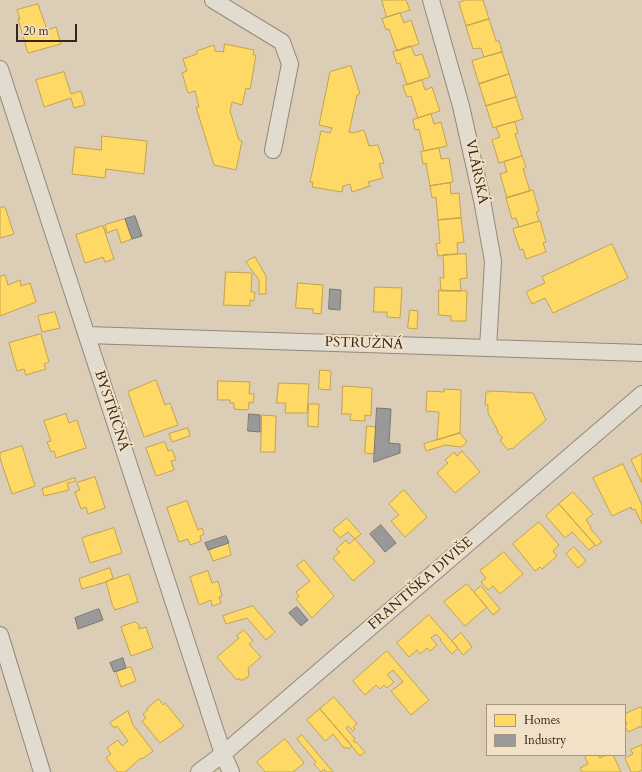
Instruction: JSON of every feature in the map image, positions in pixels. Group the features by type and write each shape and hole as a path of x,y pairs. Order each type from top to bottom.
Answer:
{"street":[{"path":"213,0 282,42 290,64 273,150"},
{"name":"VLÁRSKÁ","path":"431,0 461,106 482,200 493,261 488,348"},
{"name":"BYSTŘIČNÁ","path":"0,69 223,754 231,772"},
{"name":"PSTRUŽNÁ","path":"87,335 642,353"},
{"name":"FRANTIŠKA DIVIŠE","path":"199,772 223,754 642,394"},
{"path":"0,635 42,772"}],"building: Homes":[{"path":"382,0 406,0 410,10 387,17"},
{"path":"466,0 483,0 489,19 466,26 459,3"},
{"path":"38,4 47,30 56,27 61,44 28,53 18,19 20,19 17,10"},
{"path":"400,13 404,23 411,20 419,44 397,51 389,29 386,30 382,19"},
{"path":"489,19 496,41 499,41 502,52 484,57 481,48 473,49 466,26"},
{"path":"225,44 254,50 253,55 256,55 250,89 246,88 242,105 232,102 230,111 239,140 242,141 236,170 214,165 196,107 199,107 195,91 188,93 182,73 187,71 183,59 197,54 197,51 214,45 215,51 223,52"},
{"path":"411,46 415,56 422,54 430,77 407,85 400,63 397,64 393,52"},
{"path":"502,52 509,74 479,84 472,61"},
{"path":"351,66 360,94 357,95 349,132 353,133 364,130 369,146 378,145 384,163 379,164 383,178 368,182 370,186 352,192 350,184 343,186 342,192 312,187 313,182 310,182 321,131 330,133 332,128 319,125 330,72"},
{"path":"64,72 71,94 81,91 85,105 74,108 71,98 44,107 36,80"},
{"path":"509,74 516,97 486,106 479,84"},
{"path":"422,80 425,90 432,87 440,111 418,118 411,96 407,97 403,86"},
{"path":"516,97 523,119 493,128 486,106"},
{"path":"431,114 434,124 441,122 447,146 424,151 419,129 415,130 413,120"},
{"path":"515,122 518,133 515,134 522,156 499,163 492,140 500,137 496,127"},
{"path":"102,136 147,141 144,174 106,169 105,178 72,174 75,147 101,150"},
{"path":"439,148 441,159 449,158 453,182 430,186 426,163 423,164 421,152"},
{"path":"522,156 526,167 523,169 530,191 507,198 500,174 507,172 504,162"},
{"path":"450,183 451,194 459,193 461,218 438,220 436,197 432,198 430,186"},
{"path":"533,190 539,211 536,212 539,221 519,227 516,218 512,219 506,198"},
{"path":"5,207 14,234 0,238 0,208"},
{"path":"461,218 464,242 457,243 458,254 438,256 436,244 440,243 438,220"},
{"path":"125,219 132,239 121,243 117,229 107,233 105,225"},
{"path":"540,221 546,242 543,243 546,252 526,259 523,249 520,250 513,229"},
{"path":"103,226 114,259 105,262 103,257 85,263 76,235"},
{"path":"612,244 628,278 553,313 545,298 532,304 526,292 545,283 542,277"},
{"path":"466,254 467,278 460,279 461,291 441,291 440,278 444,278 443,255"},
{"path":"255,257 266,276 266,294 259,294 259,280 246,262"},
{"path":"226,272 252,273 251,292 255,292 254,301 250,300 250,306 224,305"},
{"path":"5,275 8,285 20,280 21,286 30,283 36,302 0,316 0,277"},
{"path":"298,283 323,285 321,314 313,313 313,309 296,308"},
{"path":"375,287 402,288 400,318 387,317 387,312 374,312"},
{"path":"439,290 467,291 466,321 451,321 451,316 439,315"},
{"path":"410,310 418,311 417,329 408,328"},
{"path":"55,312 60,328 42,332 38,316"},
{"path":"41,334 49,362 44,364 46,369 26,375 24,369 17,371 9,343"},
{"path":"320,370 331,371 330,390 319,389"},
{"path":"156,380 165,405 170,403 178,425 144,437 128,392"},
{"path":"218,381 250,382 249,394 254,394 253,403 249,402 248,410 234,409 234,403 230,403 230,400 218,400"},
{"path":"279,383 309,384 307,413 285,413 286,403 277,403"},
{"path":"343,386 372,388 371,416 365,415 365,421 350,420 351,414 342,414"},
{"path":"444,389 461,390 460,433 437,440 439,412 426,411 427,391 444,392"},
{"path":"486,392 533,393 546,420 512,449 511,448 508,450 500,440 503,438 497,432 498,431 488,413 488,405 485,405"},
{"path":"309,404 319,404 318,427 308,426"},
{"path":"66,414 69,423 77,420 86,448 56,458 54,451 51,452 47,442 51,441 44,421"},
{"path":"262,415 276,416 275,452 261,452"},
{"path":"367,426 376,427 374,454 365,453"},
{"path":"188,428 190,436 172,442 169,434"},
{"path":"460,433 467,442 461,447 445,445 426,451 424,444"},
{"path":"165,442 168,451 172,450 176,460 171,461 174,470 156,476 146,448"},
{"path":"22,446 35,486 12,494 0,458 0,453"},
{"path":"462,451 480,472 455,493 437,473 448,463 445,460 454,452 457,456"},
{"path":"642,454 642,483 631,460"},
{"path":"623,464 642,505 642,524 635,509 632,510 631,507 612,516 593,478"},
{"path":"95,477 105,508 88,514 86,507 81,509 75,492 80,490 77,483"},
{"path":"75,478 76,481 67,483 69,490 44,496 42,489"},
{"path":"404,490 427,517 405,537 391,521 399,515 389,504"},
{"path":"573,492 593,514 586,520 591,527 590,528 602,542 596,546 559,504"},
{"path":"187,501 198,530 202,528 204,534 200,536 201,541 190,545 188,539 179,542 167,508"},
{"path":"559,504 595,545 589,550 572,532 565,538 546,516"},
{"path":"347,518 361,534 355,539 348,532 340,538 333,530"},
{"path":"539,522 559,545 553,551 557,556 542,569 540,567 535,571 513,544"},
{"path":"114,528 122,553 90,563 82,538"},
{"path":"355,539 375,562 353,581 333,558 340,552 336,549 346,540 349,544"},
{"path":"228,543 231,555 213,561 209,550"},
{"path":"574,547 586,561 578,568 566,554"},
{"path":"504,552 523,574 500,594 493,586 488,590 481,582 486,578 480,571"},
{"path":"304,560 334,596 312,618 296,599 299,596 296,592 310,581 297,566"},
{"path":"110,568 113,578 106,582 82,589 79,579"},
{"path":"208,571 212,583 218,581 222,596 219,597 221,603 212,606 211,600 199,605 190,577"},
{"path":"129,574 138,602 115,610 106,582"},
{"path":"467,584 487,607 465,626 444,602"},
{"path":"481,586 500,609 493,615 474,592"},
{"path":"253,606 275,632 266,640 247,618 226,624 223,616"},
{"path":"429,615 458,648 452,654 436,634 431,638 437,645 430,651 427,648 420,654 417,650 409,657 397,643"},
{"path":"135,622 139,625 139,629 146,627 153,648 131,656 121,627"},
{"path":"244,630 253,641 249,644 261,657 248,668 249,676 243,680 240,680 239,678 237,680 217,657 239,638 237,636"},
{"path":"461,633 472,647 463,655 452,641"},
{"path":"387,651 429,700 411,715 391,691 403,682 393,670 387,675 394,682 387,688 384,685 380,689 376,685 365,695 353,681"},
{"path":"131,667 136,681 121,687 116,672"},
{"path":"334,697 357,724 353,727 355,729 353,731 348,726 346,728 355,739 353,741 356,742 365,752 360,756 320,709"},
{"path":"159,699 163,705 165,703 184,726 160,743 142,721 146,718 143,714"},
{"path":"641,707 642,728 641,726 628,732 626,729 626,714"},
{"path":"320,709 352,746 348,749 346,747 344,748 333,734 325,741 307,720"},
{"path":"128,711 133,725 153,751 142,759 141,758 125,772 117,772 106,758 111,754 107,748 118,740 122,746 128,741 117,726 114,728 110,723"},
{"path":"302,735 333,772 326,772 324,769 321,772 314,764 316,762 297,739"},
{"path":"285,739 304,763 293,772 265,772 257,762"},
{"path":"642,745 642,770 638,772 631,772 625,758 633,754 631,750"},
{"path":"599,756 600,758 604,756 613,756 621,772 582,772 580,768 588,764 585,757"}],"building: Industry":[{"path":"135,216 142,236 132,239 125,219"},
{"path":"330,289 341,290 340,310 329,309"},
{"path":"377,408 391,409 389,443 400,444 400,453 374,462"},
{"path":"249,414 260,415 260,432 248,431"},
{"path":"381,525 396,543 385,552 370,534"},
{"path":"226,536 229,543 208,550 205,543"},
{"path":"297,607 308,620 301,626 289,613"},
{"path":"99,609 103,620 78,629 75,618"},
{"path":"123,658 126,668 114,672 110,663"}]}
